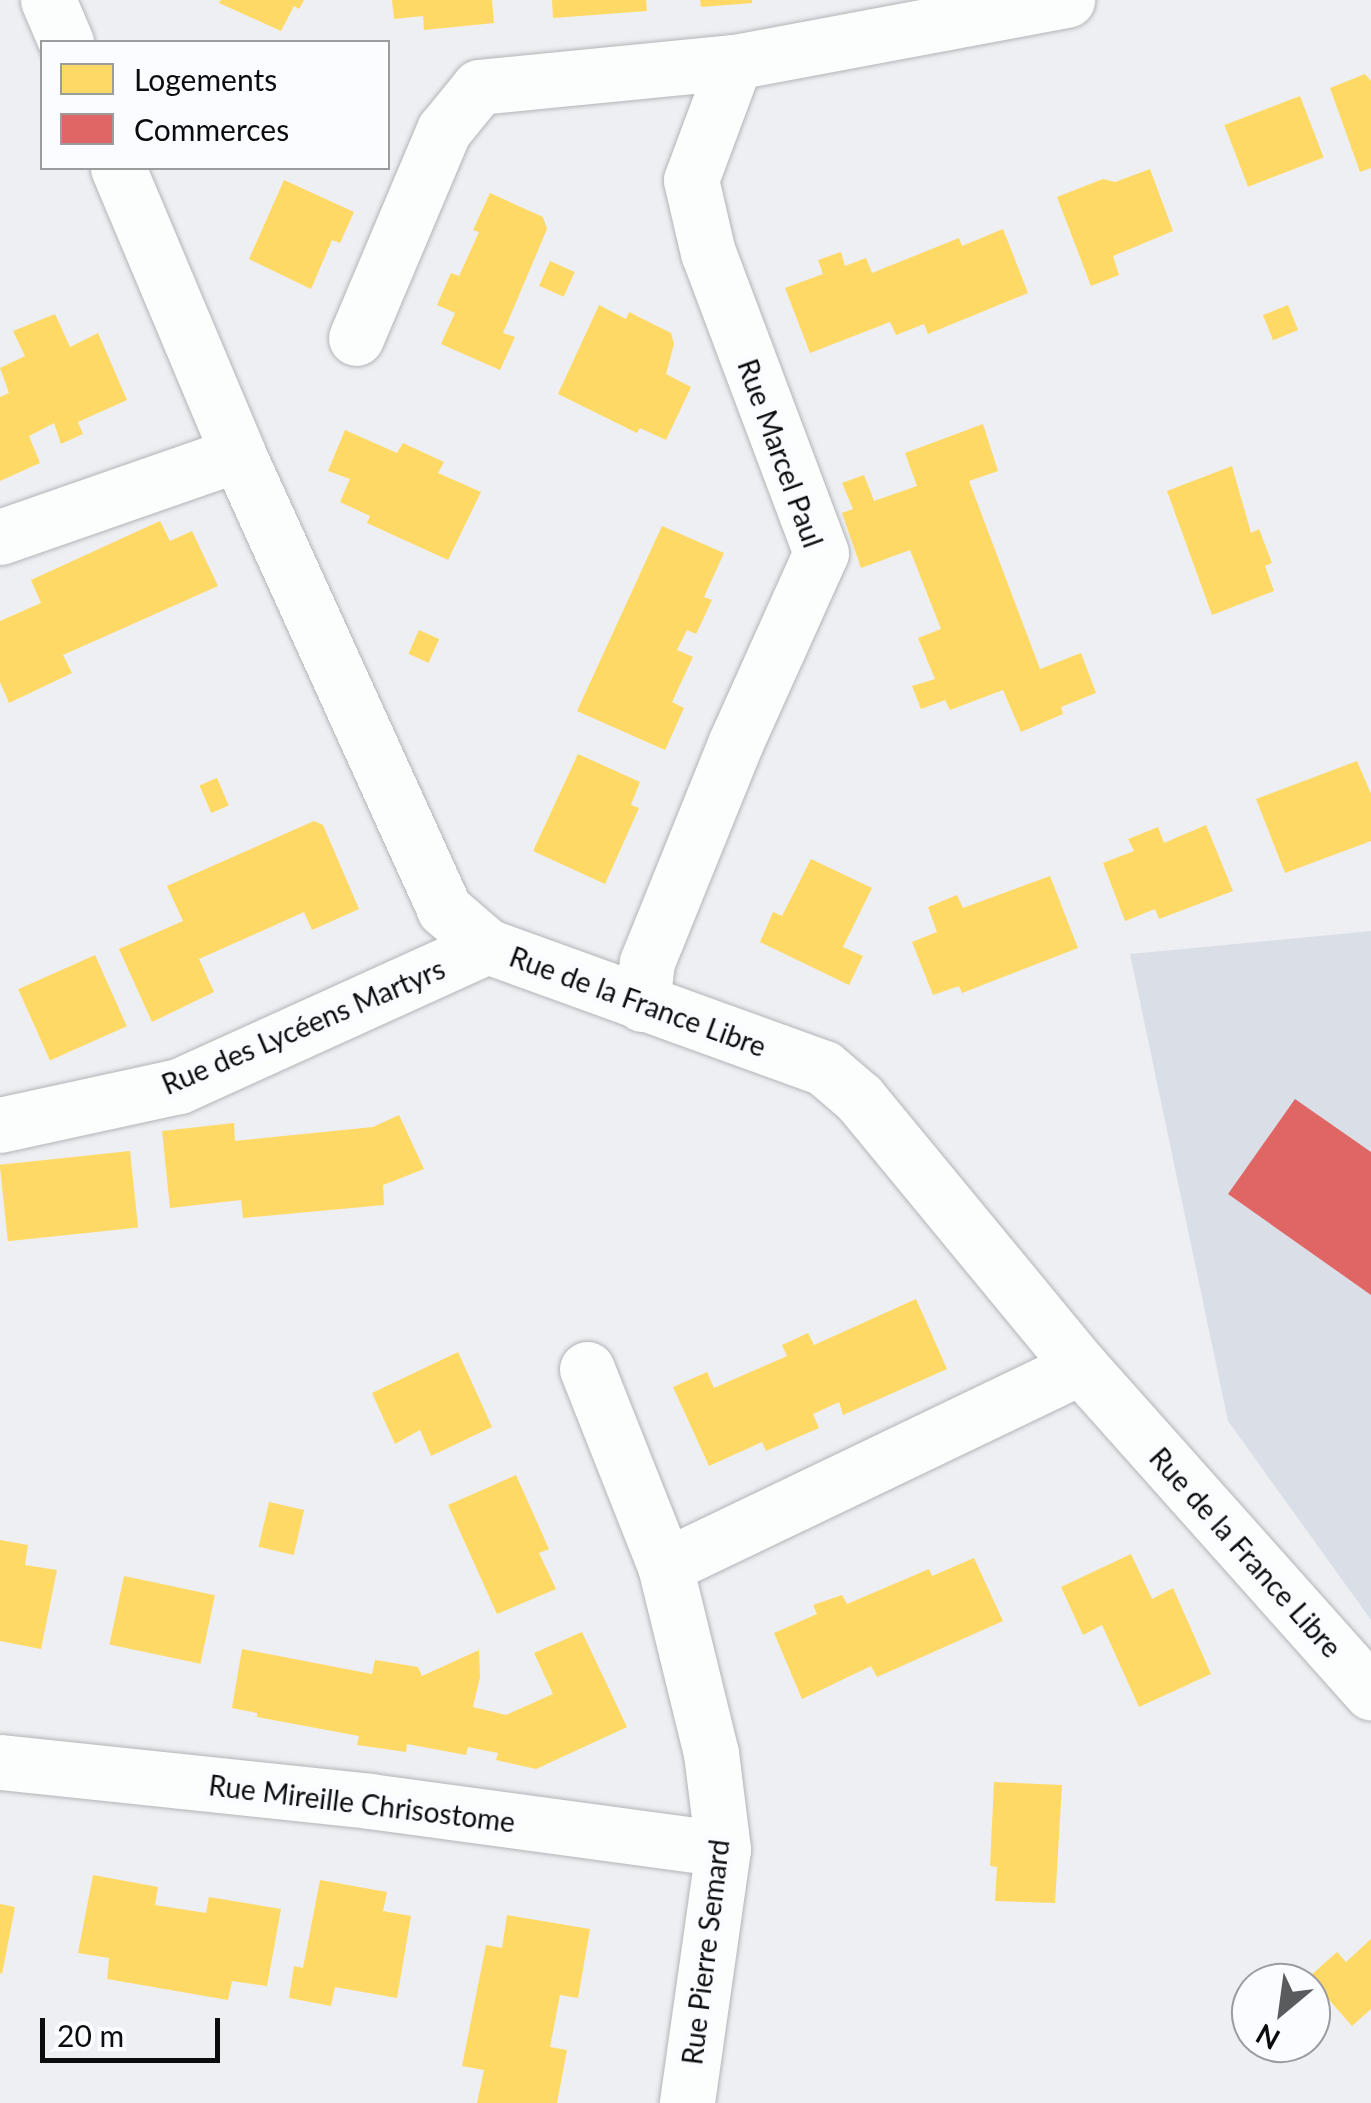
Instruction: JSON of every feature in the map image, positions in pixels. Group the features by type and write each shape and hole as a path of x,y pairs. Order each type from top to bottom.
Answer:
{"street":[{"path":"48,0 65,40"},
{"path":"356,338 444,130 480,87 736,62 1068,0"},
{"name":"Rue Marcel Paul","path":"642,1004 647,962 735,744 821,553 708,252 691,180 736,62"},
{"name":"Rue de la France Libre","path":"119,170 238,454 444,909 487,946 824,1068 859,1098 1081,1367 1371,1693"},
{"path":"0,537 238,454"},
{"name":"Rue des Lycéens Martyrs","path":"0,1124 180,1086 487,946"},
{"path":"665,1566 1081,1367"},
{"name":"Rue Pierre Semard","path":"588,1369 665,1566 711,1754 723,1849 687,2103"},
{"name":"Rue Mireille Chrisostome","path":"0,1762 368,1801 723,1849"}],"shaded area":[{"path":"1371,931 1371,1620 1228,1421 1130,954"}],"building: Logements":[{"path":"304,0 299,9 294,6 281,31 219,3"},
{"path":"392,0 492,0 494,23 424,30 423,16 394,19"},
{"path":"552,0 646,0 647,11 553,18"},
{"path":"700,0 752,0 752,3 701,7"},
{"path":"1365,74 1371,81 1371,168 1360,172 1330,88"},
{"path":"1300,96 1324,158 1248,187 1224,125"},
{"path":"1150,169 1173,231 1113,256 1119,275 1091,286 1057,197 1103,179 1115,182"},
{"path":"284,180 354,212 340,243 332,240 311,289 249,259"},
{"path":"490,193 543,217 547,229 503,333 515,337 500,370 441,344 455,313 437,305 451,273 459,276 479,232 473,230"},
{"path":"1003,229 1028,293 928,334 924,324 896,335 890,322 810,353 785,288 823,274 818,260 841,252 845,266 866,258 872,273 959,238 962,246"},
{"path":"550,261 575,272 564,297 539,286"},
{"path":"599,305 626,319 629,312 671,333 674,344 666,374 691,387 666,440 640,428 637,433 558,394"},
{"path":"1288,305 1298,330 1273,340 1263,315"},
{"path":"55,314 70,347 98,333 127,400 78,422 83,434 61,444 54,423 29,436 40,463 0,481 0,397 9,393 0,368 25,356 13,331"},
{"path":"983,424 998,471 969,481 1040,669 1081,653 1096,693 1061,707 1063,714 1021,732 1003,690 950,710 945,700 921,709 912,686 935,679 918,638 941,629 910,550 861,568 842,513 853,509 842,483 864,475 874,501 917,486 905,453"},
{"path":"345,430 397,453 403,443 444,462 438,473 481,492 448,560 367,523 370,516 340,502 350,479 328,471"},
{"path":"1232,466 1251,533 1259,529 1272,563 1265,566 1274,591 1212,615 1167,491"},
{"path":"160,521 170,541 192,531 218,586 63,655 72,673 9,703 0,682 0,621 41,603 31,580"},
{"path":"662,526 724,553 704,597 712,600 696,634 687,630 677,650 693,657 672,702 684,708 665,750 577,711"},
{"path":"419,630 439,639 429,663 408,654"},
{"path":"578,754 640,782 631,805 639,808 605,884 533,851"},
{"path":"1357,761 1371,794 1371,841 1285,873 1256,799"},
{"path":"217,778 229,806 211,813 200,785"},
{"path":"314,821 323,825 359,909 312,930 304,912 199,959 214,992 152,1022 119,949 183,921 167,886"},
{"path":"1206,825 1233,891 1159,919 1155,909 1125,921 1103,863 1134,851 1128,839 1158,827 1164,843"},
{"path":"811,859 872,888 843,947 863,956 849,985 760,942 773,912 782,916"},
{"path":"1050,876 1078,948 962,993 959,986 933,995 912,942 937,932 928,907 957,895 963,908"},
{"path":"95,955 127,1026 50,1060 18,989"},
{"path":"399,1115 424,1169 383,1185 384,1205 243,1218 241,1200 170,1208 162,1131 234,1123 235,1141 373,1127"},
{"path":"130,1151 138,1228 8,1241 0,1165"},
{"path":"916,1299 947,1369 843,1415 839,1402 813,1414 819,1428 766,1451 762,1442 709,1466 673,1387 707,1372 714,1388 787,1356 782,1345 808,1333 814,1345"},
{"path":"458,1352 492,1427 431,1456 420,1430 395,1444 372,1393"},
{"path":"516,1475 549,1549 539,1553 556,1589 497,1614 448,1505"},
{"path":"269,1502 304,1510 294,1555 259,1547"},
{"path":"0,1540 28,1545 25,1565 57,1570 41,1649 0,1641"},
{"path":"1131,1554 1152,1599 1173,1588 1211,1674 1139,1707 1102,1625 1083,1635 1061,1587"},
{"path":"974,1558 1003,1621 877,1677 871,1666 802,1699 774,1633 817,1614 813,1605 842,1595 847,1604 929,1569 932,1576"},
{"path":"124,1576 215,1595 200,1664 109,1644"},
{"path":"582,1632 627,1727 536,1769 496,1760 498,1753 468,1747 466,1755 407,1744 406,1752 357,1745 359,1736 257,1717 257,1713 232,1708 242,1649 372,1674 375,1660 418,1667 422,1676 479,1650 480,1677 473,1707 506,1715 553,1694 534,1653"},
{"path":"994,1782 1062,1785 1055,1903 995,1901 997,1867 990,1866"},
{"path":"93,1875 158,1887 155,1905 206,1913 209,1897 281,1909 267,1986 232,1981 228,2000 107,1979 109,1958 78,1953"},
{"path":"320,1880 387,1892 383,1911 411,1916 397,1998 335,1987 331,2006 289,1998 294,1966 303,1968"},
{"path":"0,1904 15,1907 2,1974 0,1973"},
{"path":"507,1915 590,1929 578,1998 560,1995 550,2047 567,2050 557,2103 477,2103 484,2070 462,2066 486,1945 502,1948"},
{"path":"1371,1939 1371,2009 1352,2026 1331,2002 1331,1963 1325,1963 1337,1952 1346,1962"}],"building: Commerces":[{"path":"1295,1099 1371,1152 1371,1295 1228,1194"}]}
